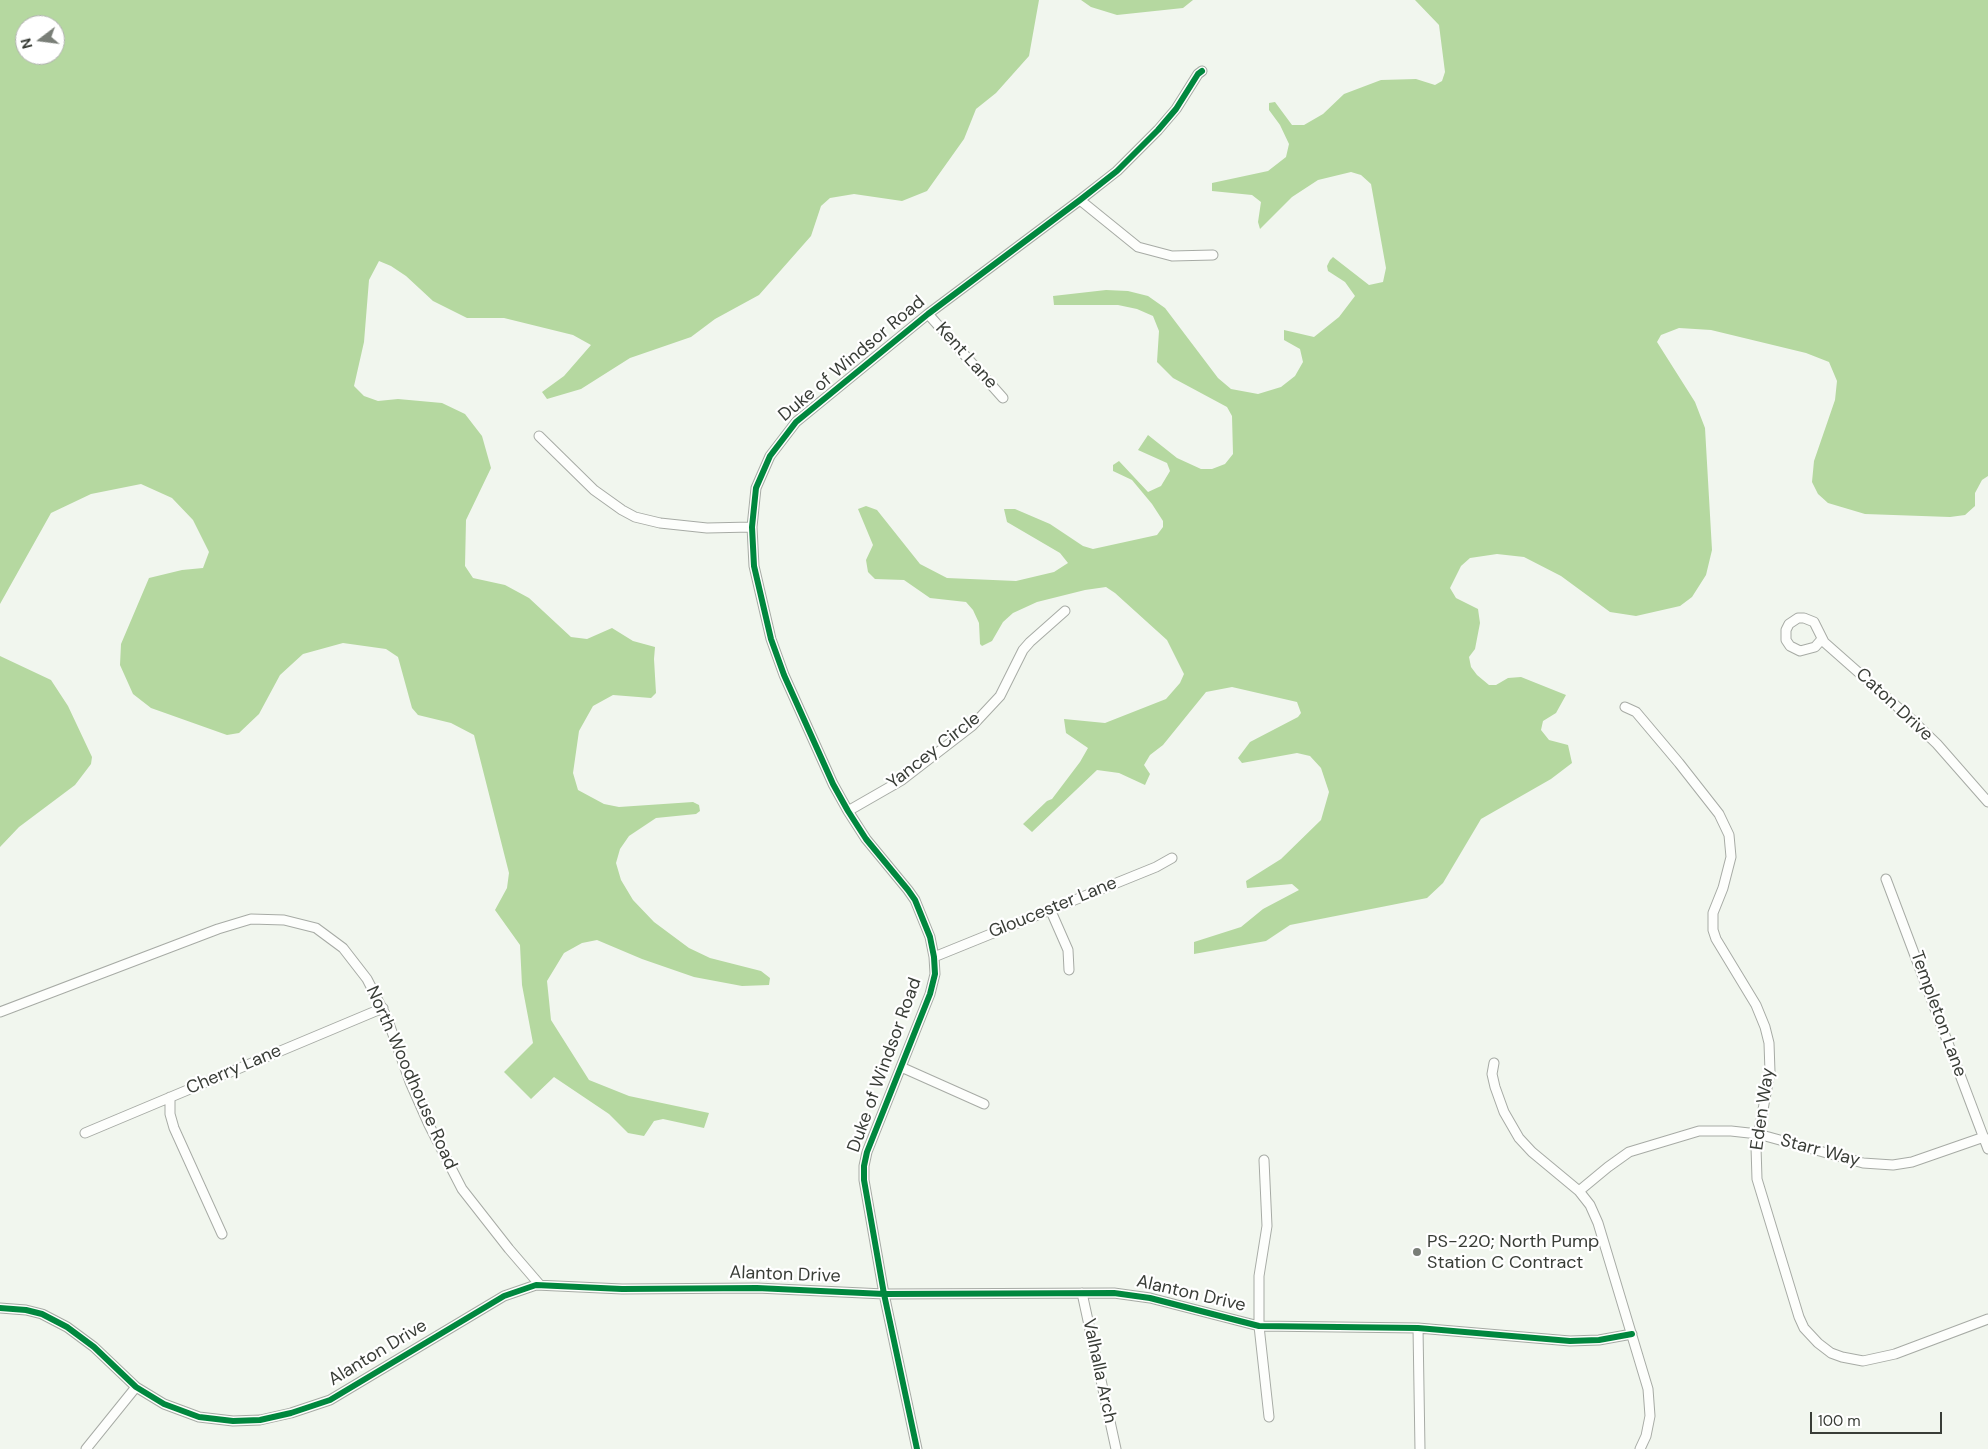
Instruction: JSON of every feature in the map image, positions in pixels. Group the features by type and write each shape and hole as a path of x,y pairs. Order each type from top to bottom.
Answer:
{"street":[{"name":"Duke of Windsor Road","path":"917,1449 884,1294 864,1180 864,1166 867,1152 919,1025 934,982 934,957 926,928 914,900 866,839 833,784 800,712 774,648 754,566 753,508 759,480 770,456 786,432 928,314 1080,200 1131,158 1176,110 1198,74 1202,71"},
{"path":"1080,200 1138,247 1172,256 1214,255"},
{"name":"Kent Lane","path":"928,314 1004,398"},
{"path":"539,436 594,490 635,517 660,523 699,528 752,527"},
{"name":"Yancey Circle","path":"848,811 902,780 972,726 1000,696 1023,650 1065,611"},
{"name":"Caton Drive","path":"1822,639 1815,647 1808,650 1794,650 1785,635 1789,624 1795,619 1804,618 1814,622 1822,639 1924,731 1988,802"},
{"name":"Eden Way","path":"1625,707 1636,712 1679,763 1719,814 1729,835 1731,847 1729,867 1715,907 1712,922 1716,939 1759,1011 1769,1044 1770,1072 1758,1134 1755,1164 1761,1198 1798,1318 1804,1328 1818,1343 1842,1357 1863,1361 1895,1354 1988,1319"},
{"name":"Gloucester Lane","path":"934,957 1156,867 1172,858"},
{"name":"Templeton Lane","path":"1886,879 1988,1149"},
{"path":"1050,909 1068,950 1069,970"},
{"name":"North Woodhouse Road","path":"0,1012 218,929 251,919 264,918 301,923 316,928 333,939 355,962 367,979 382,1008 428,1125 462,1189 509,1250 540,1285"},
{"name":"Cherry Lane","path":"85,1133 382,1008"},
{"path":"1494,1063 1492,1074 1494,1087 1504,1112 1519,1138 1532,1152 1579,1191 1590,1205 1598,1223 1648,1389 1650,1416 1646,1436 1640,1449"},
{"path":"901,1067 984,1104"},
{"path":"170,1096 170,1114 174,1128 222,1234"},
{"name":"Starr Way","path":"1579,1191 1629,1152 1699,1131 1731,1131 1758,1134 1863,1163 1893,1165 1921,1159 1984,1137"},
{"path":"1264,1160 1266,1226 1259,1276 1259,1326 1269,1417"},
{"name":"Alanton Drive","path":"0,1308 26,1310 42,1314 67,1327 94,1347 136,1387 164,1404 181,1411 214,1419 248,1421 291,1414 330,1400 504,1296 540,1285 622,1289 757,1288 884,1294 1114,1293 1150,1298 1259,1326 1418,1328 1570,1341 1599,1340 1632,1334"},
{"name":"Valhalla Arch","path":"1082,1293 1116,1449"},
{"path":"1418,1328 1420,1449"},
{"path":"86,1449 136,1387"}],"shaded area":[{"path":"0,0 1039,0 1029,56 996,93 976,109 964,139 927,191 902,201 854,194 830,198 821,206 811,236 759,295 715,319 691,337 630,358 581,389 547,399 542,392 564,376 591,345 573,335 504,318 467,318 433,301 406,276 379,261 369,280 364,342 354,386 364,396 378,401 398,399 442,403 465,414 482,436 491,468 466,520 465,566 473,578 505,585 529,598 571,637 587,639 612,628 633,641 655,647 656,693 651,698 613,695 593,706 579,731 573,773 578,790 604,804 619,807 693,802 699,805 700,811 696,814 656,818 629,836 620,849 616,863 621,880 633,900 654,922 689,948 710,958 761,971 770,978 769,985 742,986 694,977 642,959 597,940 582,943 564,953 547,981 551,1020 589,1080 629,1096 709,1113 704,1128 663,1119 654,1121 644,1136 628,1133 609,1114 554,1077 531,1099 504,1072 533,1043 522,985 520,945 495,910 507,888 509,873 474,735 451,723 418,715 412,708 398,657 386,649 343,643 303,654 280,675 259,714 239,733 227,735 151,708 133,694 120,665 121,644 149,578 182,570 203,568 209,552 193,520 172,498 141,484 91,494 51,513 0,604"},
{"path":"1081,0 1193,0 1183,8 1117,15 1091,7"},
{"path":"1415,0 1988,0 1988,476 1982,480 1975,493 1975,506 1965,515 1950,517 1865,514 1828,503 1818,494 1812,482 1814,461 1835,400 1837,381 1829,362 1806,353 1711,330 1679,328 1661,335 1657,342 1695,402 1705,428 1712,550 1706,575 1692,597 1680,606 1636,616 1610,612 1561,576 1524,557 1497,554 1470,558 1461,566 1450,588 1456,598 1478,609 1480,623 1475,649 1469,657 1471,667 1477,675 1489,685 1496,685 1508,678 1521,677 1566,695 1556,713 1543,721 1541,730 1549,740 1568,745 1572,763 1551,779 1481,819 1443,883 1427,898 1290,925 1266,941 1194,954 1194,942 1241,927 1263,909 1299,890 1292,884 1247,888 1246,881 1281,859 1321,820 1329,792 1321,768 1310,756 1297,753 1242,763 1238,758 1250,742 1298,717 1301,713 1297,702 1232,687 1206,692 1163,745 1150,755 1144,765 1150,774 1145,785 1119,773 1097,770 1032,832 1023,824 1047,801 1052,799 1080,762 1088,748 1066,733 1064,719 1105,723 1166,699 1180,683 1184,674 1167,640 1106,587 1085,590 1037,602 1013,613 1003,622 992,641 982,646 980,644 979,623 973,610 966,602 930,598 904,580 875,579 868,572 866,560 873,545 858,509 866,506 877,510 920,564 947,578 1016,581 1054,572 1068,563 1060,553 1007,522 1004,509 1015,509 1050,524 1083,546 1093,549 1157,535 1163,527 1163,521 1132,480 1113,471 1113,465 1119,461 1148,492 1161,486 1170,471 1167,463 1138,450 1148,435 1177,458 1201,469 1212,469 1225,464 1233,454 1232,416 1227,407 1173,378 1157,362 1159,331 1153,316 1137,309 1118,305 1054,305 1053,296 1106,290 1128,291 1148,296 1165,308 1218,378 1231,389 1258,394 1281,387 1295,376 1303,362 1300,349 1284,340 1284,330 1314,337 1339,317 1355,296 1345,282 1328,271 1327,266 1330,260 1333,257 1369,285 1383,282 1386,268 1371,184 1361,175 1351,172 1318,180 1292,197 1260,229 1258,222 1261,202 1252,195 1212,191 1212,183 1268,171 1286,157 1289,144 1280,125 1269,110 1269,103 1275,102 1292,125 1304,125 1323,114 1344,94 1381,80 1416,79 1435,85 1442,81 1445,72 1439,25"},
{"path":"0,656 51,680 68,706 92,757 91,764 75,785 19,827 0,847"}],"cycle path":[{"path":"917,1449 884,1294 864,1180 864,1166 867,1152 930,994 935,974 934,957 930,937 915,900 866,839 848,811 833,784 784,675 771,639 754,566 752,527 756,488 770,456 796,422 928,314 1117,171 1176,109 1198,74 1202,71"},
{"path":"0,1308 26,1310 42,1314 67,1327 94,1347 136,1387 164,1404 199,1417 233,1421 260,1420 291,1413 330,1400 504,1296 536,1285 622,1289 757,1288 884,1294 1114,1293 1150,1298 1259,1326 1418,1328 1570,1341 1599,1340 1632,1334"}],"place":[{"name":"PS-220; North Pump Station C Contract","path":"1417,1252"}]}
